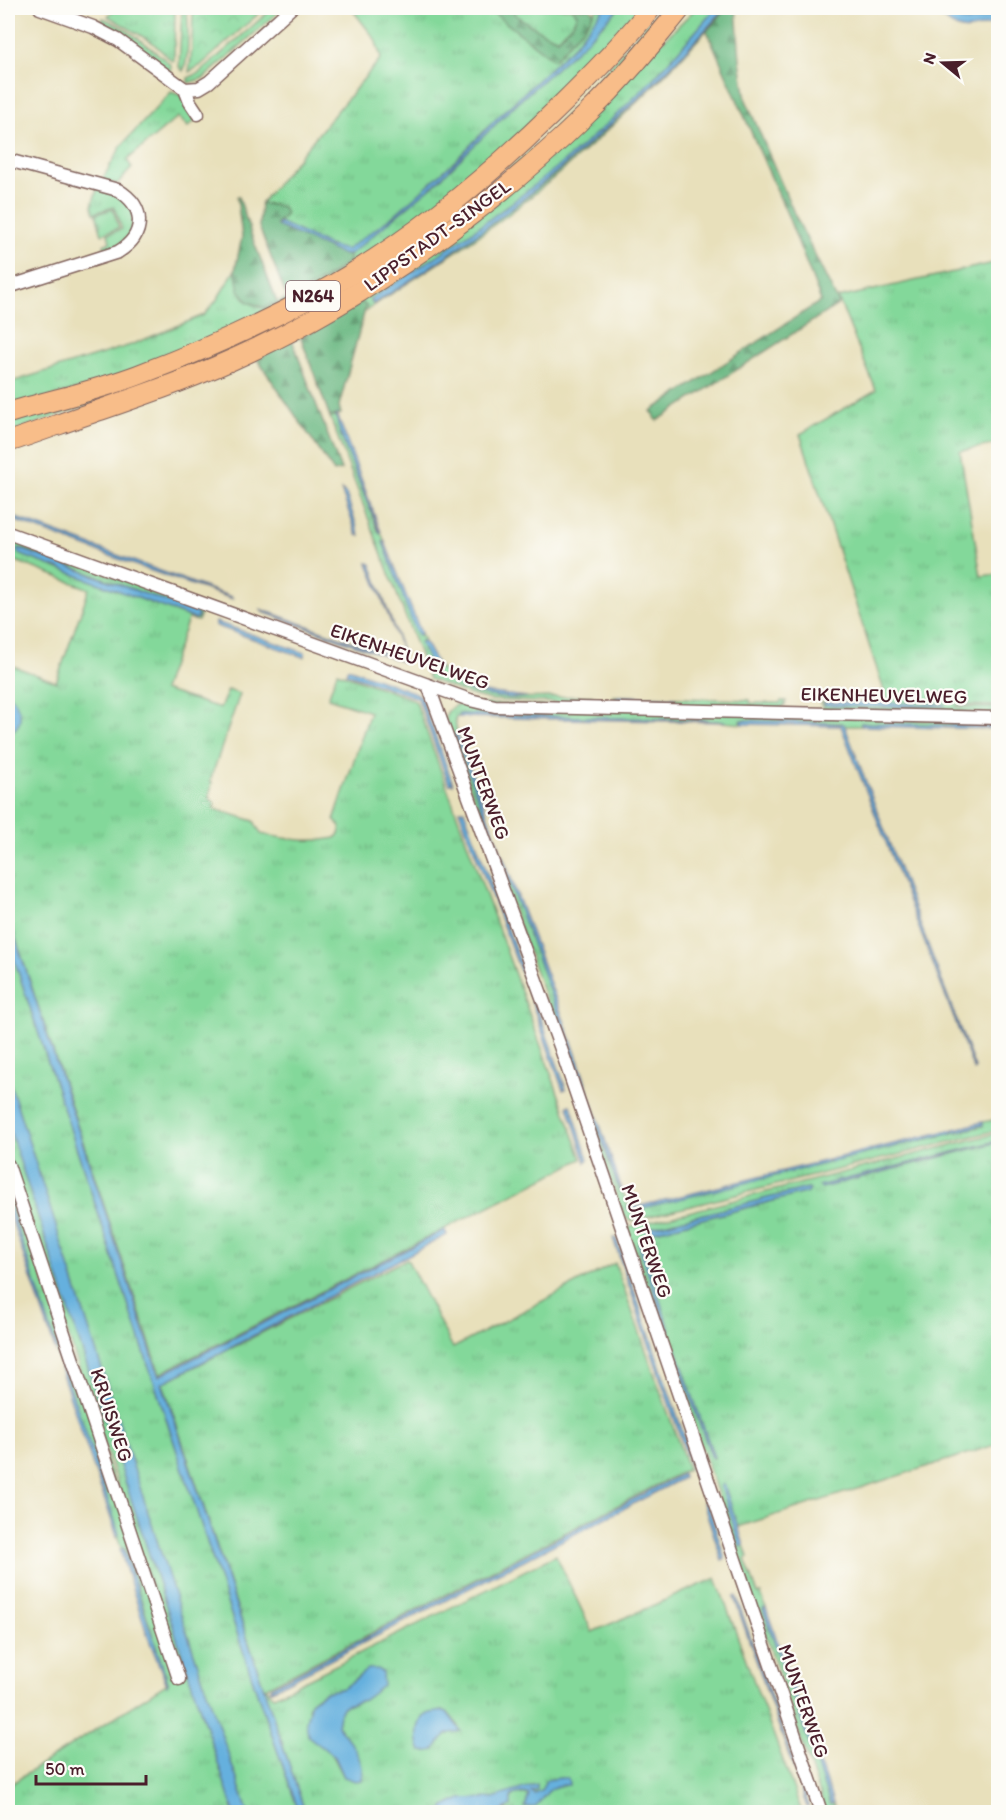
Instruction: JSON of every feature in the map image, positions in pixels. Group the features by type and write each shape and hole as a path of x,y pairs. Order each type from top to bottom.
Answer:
{"main road":[{"name":"LIPPSTADT-SINGEL","path":"8,414 136,376 216,344 316,294 365,266 462,195 527,138 599,68 651,8"},
{"name":"LIPPSTADT-SINGEL","path":"8,442 191,378 260,347 338,305 448,231 559,140 609,92 681,8"}],"street":[{"path":"40,8 93,27 118,40 184,89 198,114"},
{"path":"184,89 199,88 209,82 291,8"},
{"path":"8,160 118,189 135,204 139,215 139,227 135,238 118,252 8,287"},
{"name":"EIKENHEUVELWEG","path":"8,533 470,700 495,706 999,717"},
{"name":"MUNTERWEG","path":"428,685 565,1060 821,1812"},
{"name":"KRUISWEG","path":"8,1165 180,1679"}],"green space":[{"path":"115,8 175,8 174,60 172,61 152,42 108,16"},
{"path":"182,8 187,8 188,31 187,58 183,71 179,67"},
{"path":"193,8 265,8 200,66 189,72"},
{"path":"273,8 283,8 204,78 188,83 188,78 199,73"},
{"path":"351,8 487,8 554,59 585,26 597,8 604,8 573,47 455,161 392,217 346,251 279,222 286,214 283,207 261,203 381,58 375,39"},
{"path":"487,8 508,8 532,26 558,39 573,23 577,14 571,8 589,8 594,12 585,26 554,60"},
{"path":"508,8 571,8 577,14 573,23 558,39 532,26"},
{"path":"619,8 640,8 590,67 536,122 479,174 419,221 355,265 289,304 219,338 130,373 8,409 8,383 131,345 204,315 216,301 235,270 245,299 256,306 265,308 321,282 349,261 349,255 436,183 516,104"},
{"path":"660,8 672,8 614,76 514,175 355,289 190,366 134,389 8,433 8,418 144,377 438,219 499,178 546,137"},
{"path":"696,8 716,8 660,71 610,121 545,177 477,229 370,299 372,303 405,285 494,223 564,166 631,106 727,8 625,114 542,188 479,236 364,313 366,306 330,320 312,332 266,353 259,362 254,355 396,272 667,37"},
{"path":"727,8 736,8 746,100 794,213 839,304 657,421 651,411 821,301 787,214 707,31"},
{"path":"942,8 998,8 998,14 969,21 958,18"},
{"path":"103,18 130,33 155,51 171,65 170,74 138,46 102,25"},
{"path":"171,92 180,95 197,119 188,127 178,117 127,160 132,168 117,184 102,180 122,145"},
{"path":"97,189 120,196 132,208 129,235 120,244 106,251 104,245 110,242 108,234 122,229 114,207 94,213 92,206"},
{"path":"237,197 239,197 277,302 265,308 248,302 239,290 235,270 242,237"},
{"path":"261,203 283,207 286,214 276,224 344,255 349,255 349,261 306,289 291,297 289,294 286,295 259,227"},
{"path":"113,209 119,228 102,234 96,214"},
{"path":"998,262 998,444 960,451 981,576 998,574 998,706 956,705 956,707 998,708 998,713 823,709 821,702 825,702 824,705 868,707 945,706 888,703 800,434 876,390 838,298"},
{"path":"362,302 366,306 339,406 341,414 330,417 301,338"},
{"path":"292,340 341,470 334,472 259,362 266,353"},
{"path":"336,415 340,433 378,531 381,532 385,542 383,542 424,641 421,641 442,671 457,685 485,695 522,698 592,696 590,704 491,700 429,679 330,417"},
{"path":"8,538 200,608 198,621 188,619 163,690 220,708 228,690 240,694 210,781 212,782 209,797 215,804 214,809 254,821 261,834 289,839 317,840 336,838 340,832 340,826 334,820 370,712 328,698 337,672 416,702 582,1159 161,1373 163,1383 407,1259 453,1348 615,1263 688,1469 265,1688 274,1696 556,1555 592,1632 716,1578 802,1812 501,1812 507,1810 513,1794 529,1794 528,1801 535,1807 553,1788 568,1785 561,1778 549,1780 541,1791 534,1794 531,1791 532,1785 490,1799 458,1801 441,1812 305,1812 8,915 8,733 14,730 13,700 8,694 8,664 56,682 89,589 8,558","holes":["21,548 195,612 197,618 194,619 19,554","358,1676 364,1700 345,1705 339,1714 337,1725 353,1748 363,1774 344,1777 308,1708 317,1696 351,1684","447,1712 459,1726 445,1736 418,1728 431,1714"]},
{"path":"613,696 750,700 750,703 786,701 785,705 780,708 615,704"},
{"path":"462,703 998,723 998,726 861,723 861,726 845,726 842,723 742,720 742,724 702,720 460,714 455,718 457,733 454,734 543,973 619,1191 622,1190 630,1210 983,1126 983,1122 998,1119 998,1130 631,1221 624,1217 445,718 451,708"},
{"path":"8,941 257,1693 299,1812 248,1812 180,1612 8,1077"},
{"path":"8,1125 234,1812 8,1812 8,1786 168,1683 125,1549 121,1548 117,1536 119,1534 64,1368 61,1367 56,1352 57,1348 8,1200 8,1179 182,1677 8,1155"},
{"path":"998,1133 998,1141 820,1186 821,1188 998,1142 998,1444 738,1527 724,1485 741,1546 744,1545 748,1557 745,1559 758,1594 761,1594 766,1608 763,1610 830,1804 833,1803 836,1812 826,1812 628,1231 629,1227","holes":["808,1188 808,1192 648,1233 646,1231 649,1228","676,1348 714,1458 712,1458 673,1349"]}],"water":[{"path":"604,8 619,8 516,104 436,183 349,255 344,255 277,226 279,222 330,246 346,250 392,217 455,161 573,47"},
{"path":"716,8 725,8 645,92 560,169 469,240 373,304 370,299 477,229 578,150 650,82"},
{"path":"929,8 942,9 968,22 998,14 998,22 961,29"},
{"path":"337,414 381,532 380,533 340,433"},
{"path":"341,490 346,494 360,536 357,535"},
{"path":"8,515 231,597 233,599 8,518"},
{"path":"383,542 385,542 421,633 419,636 415,630"},
{"path":"18,548 195,612 198,615 197,618 19,554"},
{"path":"368,563 371,564 404,656"},
{"path":"260,609 384,653 403,662 263,612"},
{"path":"216,622 305,653 305,656 217,626"},
{"path":"421,641 426,644 439,668 437,669 429,662"},
{"path":"348,668 421,697 453,784 449,784 418,698 346,673"},
{"path":"449,676 483,692 527,697 507,698 486,695 465,689 448,678"},
{"path":"8,694 19,710 20,720 14,730 8,733"},
{"path":"618,696 674,698 675,700 617,700"},
{"path":"825,702 944,704 945,706 868,707 824,705"},
{"path":"460,714 702,720 727,722 457,717"},
{"path":"742,720 844,724 974,1070 841,726 742,724"},
{"path":"861,723 998,726 998,729 861,726"},
{"path":"457,733 573,1045 622,1190 620,1191 543,973 454,734"},
{"path":"459,810 464,810 566,1089 563,1090"},
{"path":"8,915 159,1376 445,1230 447,1235 162,1383 305,1812 299,1812 257,1693 8,941"},
{"path":"8,1077 180,1612 248,1812 234,1812 8,1125"},
{"path":"571,1105 588,1159 586,1162 568,1106"},
{"path":"983,1122 983,1125 635,1210 627,1208 629,1206 636,1207"},
{"path":"998,1141 821,1188 819,1186"},
{"path":"810,1189 808,1192 647,1233 646,1231 649,1228"},
{"path":"8,1200 57,1348 56,1352 8,1209"},
{"path":"613,1238 616,1238 699,1479 695,1480"},
{"path":"641,1242 670,1331 667,1332 638,1243"},
{"path":"676,1348 714,1457 712,1458 673,1349"},
{"path":"62,1366 119,1534 117,1536 60,1368"},
{"path":"682,1474 683,1478 270,1690 271,1687"},
{"path":"724,1484 744,1545 740,1546 721,1486"},
{"path":"707,1501 725,1559 722,1560 703,1502"},
{"path":"123,1548 167,1685 148,1637 120,1550"},
{"path":"736,1596 809,1806 807,1807 734,1597"},
{"path":"766,1608 833,1803 830,1804 763,1609"},
{"path":"368,1669 377,1669 382,1672 383,1686 364,1700 345,1705 339,1714 337,1725 359,1758 363,1773 362,1780 355,1781 344,1777 335,1757 308,1736 306,1721 311,1701 325,1692 344,1688"},
{"path":"444,1711 461,1731 446,1735 431,1751 421,1751 418,1736 421,1721 428,1714"},
{"path":"568,1778 569,1785 553,1788 536,1807 525,1808 529,1794 519,1793 511,1797 511,1806 501,1812 441,1812 446,1806 461,1799 493,1798 537,1784 537,1790 531,1791 534,1794 541,1791 546,1780"}]}
